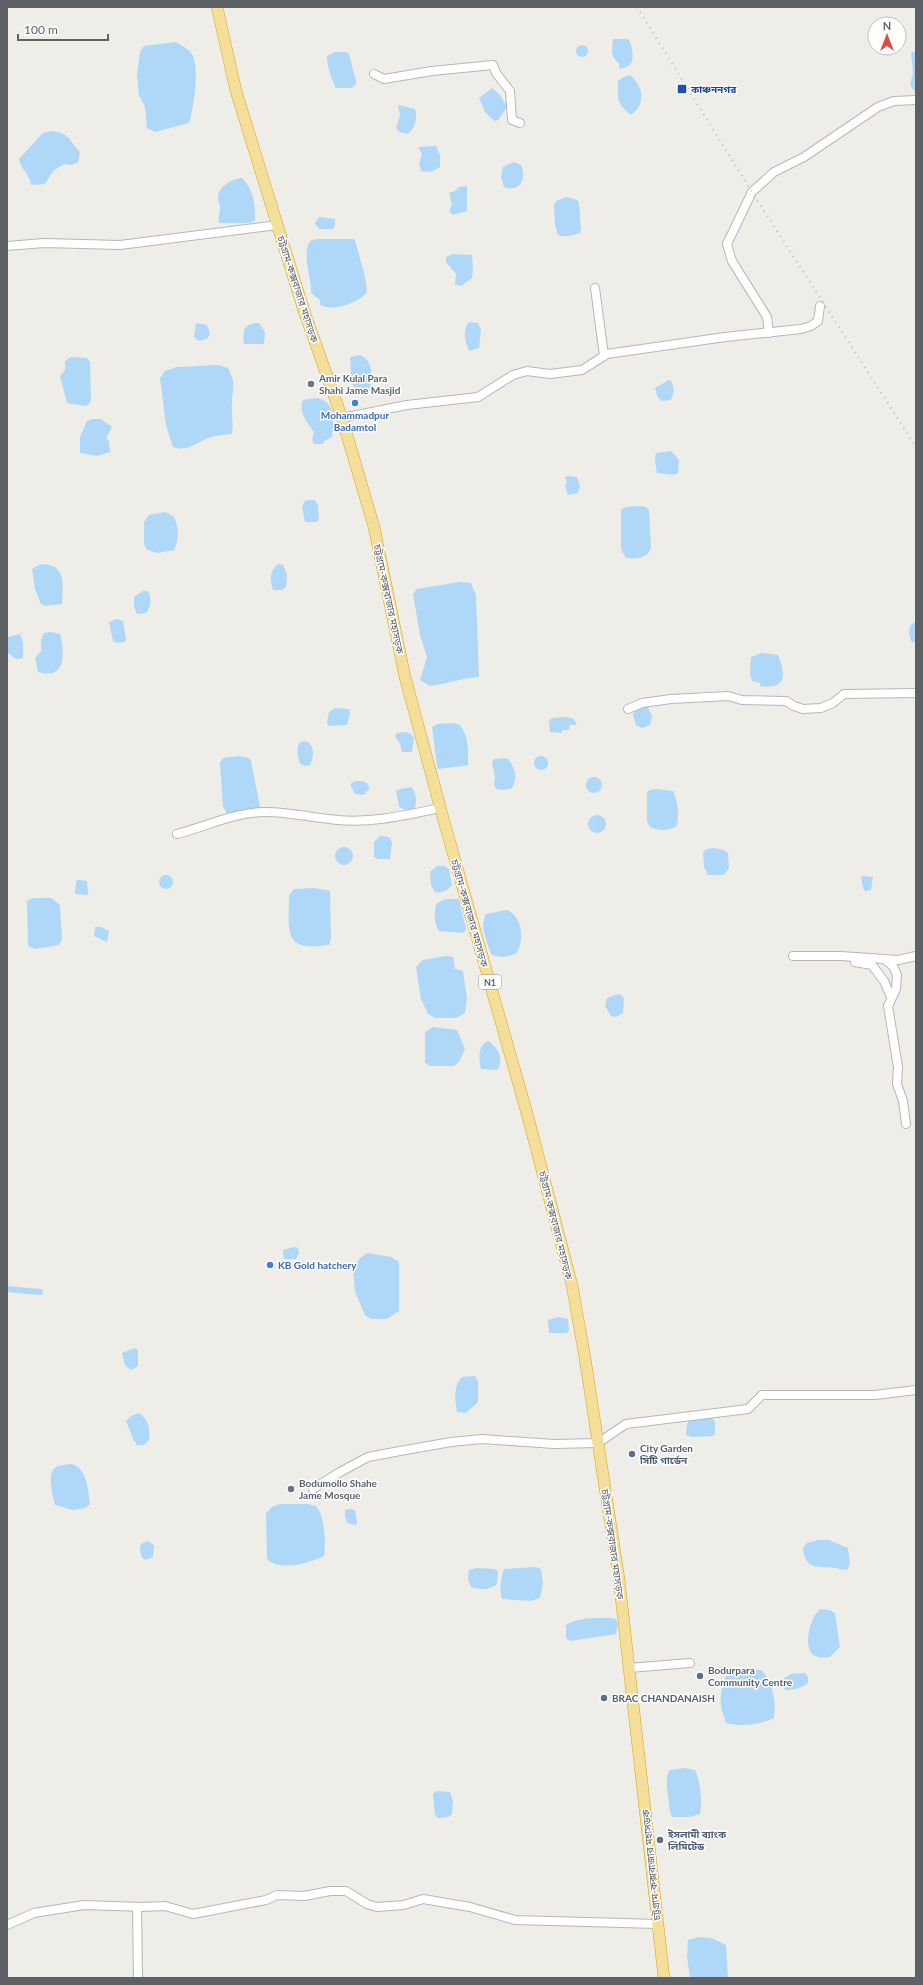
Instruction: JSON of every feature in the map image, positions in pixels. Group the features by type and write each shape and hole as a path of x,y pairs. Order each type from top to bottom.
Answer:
{"highway":[{"name":"চট্টগ্রাম-কক্সবাজার মহাসড়ক","path":"217,7 236,91 304,311 342,418 374,527 405,677 440,808 528,1117 570,1277 585,1358 619,1579 664,1978"}],"street":[{"path":"374,74 384,79 432,70 493,65 496,73 510,91 512,120 520,124"},
{"path":"769,333 769,326 765,312 732,261 727,244 752,192 774,172 804,157 878,107 894,101 916,100"},
{"path":"7,246 44,243 120,245 278,225"},
{"path":"595,288 604,356"},
{"path":"342,418 407,405 478,397 513,375 527,371 550,374 582,370 604,356 645,348 801,330 818,321 820,306"},
{"path":"628,709 642,703 671,699 728,696 742,700 786,701 803,709 820,708 833,702 844,694 916,693"},
{"path":"177,834 216,822 264,812 339,820 370,821 400,817 440,808"},
{"path":"793,956 841,956 898,960 916,956"},
{"path":"802,956 822,961 861,962 872,966 884,981 891,997"},
{"path":"884,959 893,966 897,975 896,989 888,1006 898,1066 897,1084 903,1101 906,1124"},
{"path":"313,1489 368,1457 451,1442 482,1439 554,1444 598,1443 626,1424 748,1409 762,1395 875,1395 916,1390"},
{"path":"629,1668 690,1663"},
{"path":"7,1925 34,1913 84,1905 137,1907 165,1906 193,1914 266,1900 277,1895 304,1896 330,1891 346,1891 367,1904 377,1907 404,1905 423,1900 470,1907 515,1920 658,1924"},
{"path":"137,1907 138,1978"}],"water":[{"path":"613,39 628,39 631,44 632,52 632,63 630,65 620,69 619,63 613,55"},
{"path":"176,42 190,51 195,62 196,79 191,116 189,123 155,132 147,128 145,107 139,95 137,75 140,52 144,46"},
{"path":"584,45 587,46 587,56 580,57 577,56 576,49 577,46"},
{"path":"335,52 346,52 349,54 356,81 356,84 352,88 336,88 330,72 327,56"},
{"path":"911,52 916,52 916,90 913,90 910,84 913,73"},
{"path":"630,75 638,85 641,95 639,106 631,115 620,104 618,92 618,81 623,77"},
{"path":"492,88 500,95 507,107 498,120 494,121 485,112 479,98"},
{"path":"398,105 415,109 415,123 408,134 399,132 396,128 400,115"},
{"path":"52,131 63,134 69,138 80,152 78,163 70,165 64,164 53,171 45,184 31,185 19,159 43,133"},
{"path":"436,146 440,155 440,167 431,172 421,171 419,164 422,154 418,147"},
{"path":"514,162 521,165 523,170 521,184 514,188 504,187 501,177 503,167"},
{"path":"242,178 249,187 253,197 255,220 250,223 219,223 220,207 218,198 220,190 226,184"},
{"path":"467,186 467,211 453,215 449,211 452,204 449,193 455,191 459,187"},
{"path":"567,197 577,200 579,203 581,229 580,233 564,236 558,235 555,225 554,205 556,201"},
{"path":"319,217 335,219 333,229 319,229 315,223"},
{"path":"317,239 355,240 365,277 367,292 358,300 338,307 325,307 320,305 320,300 311,293 306,253 310,241"},
{"path":"453,254 472,255 472,278 461,286 455,285 456,274 446,262 446,257"},
{"path":"469,322 478,323 481,329 479,348 469,351 465,340 465,329"},
{"path":"196,323 207,325 210,334 207,339 198,341 194,337"},
{"path":"259,323 265,332 264,344 244,344 243,335 245,328 247,326"},
{"path":"360,355 368,361 371,369 370,388 365,391 355,390 349,375 351,372 350,357"},
{"path":"71,357 87,358 90,362 91,400 89,404 85,406 67,403 60,376 65,370 65,361"},
{"path":"218,365 228,368 233,381 232,434 212,437 182,449 173,447 166,425 160,378 165,371 177,367"},
{"path":"669,380 673,386 673,395 671,400 662,401 658,398 655,388"},
{"path":"316,398 327,403 332,412 333,418 332,437 324,441 323,444 314,444 312,440 314,432 302,413 303,400"},
{"path":"92,419 101,419 112,427 106,438 109,441 110,452 97,456 80,453 80,437 87,421"},
{"path":"671,451 679,460 678,473 675,475 657,473 655,462 656,453"},
{"path":"567,476 577,477 580,486 578,493 568,495 565,486 567,483 565,478"},
{"path":"315,500 318,505 319,520 316,522 305,522 302,506 305,501"},
{"path":"626,507 646,507 649,510 651,548 647,554 641,558 626,558 621,549 621,510"},
{"path":"166,512 174,517 177,526 178,537 174,550 158,553 147,550 144,544 144,522 149,515"},
{"path":"41,564 49,565 55,568 62,577 62,604 46,606 41,604 35,589 32,569"},
{"path":"278,564 283,565 287,575 286,587 282,590 273,590 271,576 273,570"},
{"path":"460,582 471,583 476,596 479,677 430,686 420,680 427,657 420,635 413,594 417,589"},
{"path":"143,591 148,591 150,605 146,613 137,614 134,607 134,597"},
{"path":"117,619 123,621 126,639 125,642 116,643 113,641 109,622"},
{"path":"916,621 916,643 911,641 909,633 910,626"},
{"path":"51,632 60,634 63,657 59,669 47,674 38,672 35,658 41,651 41,640 44,633"},
{"path":"20,634 23,642 23,658 16,659 8,653 8,637"},
{"path":"761,653 778,655 781,662 783,675 782,680 775,686 760,686 760,683 752,681 750,674 751,657"},
{"path":"647,706 652,716 650,725 642,728 636,725 633,715 635,709"},
{"path":"335,708 349,709 350,713 347,725 329,726 327,723 329,712"},
{"path":"566,717 574,719 577,725 570,725 569,730 562,730 562,733 550,732 549,720 553,718"},
{"path":"453,723 460,725 465,734 468,765 439,769 437,766 432,727 438,724"},
{"path":"406,732 411,734 414,738 412,752 402,752 400,744 395,736 397,733"},
{"path":"306,741 311,746 313,752 310,765 306,766 300,764 298,750 300,742"},
{"path":"239,756 249,758 251,761 260,807 258,810 227,814 223,806 220,763 223,758"},
{"path":"541,756 546,758 548,763 546,768 541,770 536,768 534,763 536,758"},
{"path":"507,758 515,772 514,784 512,788 504,790 496,789 494,785 495,777 492,762 494,759"},
{"path":"594,777 600,779 602,785 600,791 594,793 588,791 586,785 588,779"},
{"path":"356,781 363,781 368,784 369,789 364,795 355,794 350,784"},
{"path":"411,787 416,798 416,805 414,811 408,811 399,807 396,790"},
{"path":"656,789 673,791 678,808 677,826 664,830 650,827 647,821 647,792"},
{"path":"593,815 601,815 606,820 604,831 601,833 593,833 588,828 588,820"},
{"path":"380,836 389,837 392,842 390,859 378,859 374,857 374,842"},
{"path":"340,847 348,847 353,852 351,863 348,865 340,865 335,860 335,852"},
{"path":"714,848 724,850 728,853 729,868 724,875 708,875 704,867 703,852 707,849"},
{"path":"437,866 444,866 449,869 452,885 446,890 440,892 435,892 431,885 430,872"},
{"path":"166,875 171,877 173,882 171,887 166,889 161,887 159,882 161,877"},
{"path":"863,876 873,877 871,890 864,891 861,878"},
{"path":"76,881 87,881 88,895 75,894"},
{"path":"314,888 330,891 331,938 329,945 303,945 296,942 291,936 289,929 289,895 294,889"},
{"path":"33,898 51,898 60,905 62,940 59,945 35,949 28,946 27,901"},
{"path":"445,899 459,899 466,929 463,933 439,931 435,918 436,904"},
{"path":"507,910 512,913 519,923 521,929 521,942 517,953 498,957 491,954 484,934 483,924 486,914"},
{"path":"95,927 101,927 109,931 107,942 94,936"},
{"path":"446,956 453,957 455,969 463,971 467,998 465,1013 456,1018 435,1018 428,1014 421,999 416,967 423,960"},
{"path":"619,994 624,999 623,1013 616,1017 611,1016 605,1006 607,998"},
{"path":"433,1027 457,1030 465,1049 459,1062 454,1066 430,1066 425,1063 425,1032"},
{"path":"488,1041 495,1047 499,1054 500,1062 497,1070 481,1069 479,1057 480,1049 484,1043"},
{"path":"294,1247 298,1248 299,1253 296,1259 284,1259 283,1250"},
{"path":"367,1253 391,1257 399,1262 399,1311 387,1319 371,1319 365,1315 355,1292 353,1269 359,1259"},
{"path":"558,1317 568,1319 569,1330 567,1333 549,1333 548,1320"},
{"path":"135,1348 138,1350 138,1366 131,1370 125,1365 122,1353"},
{"path":"475,1376 478,1382 478,1402 466,1413 457,1412 455,1393 459,1381 462,1377"},
{"path":"139,1413 147,1421 149,1428 149,1440 144,1445 137,1445 126,1421 131,1416"},
{"path":"691,1419 713,1419 715,1422 715,1433 713,1436 691,1437 686,1435 687,1424"},
{"path":"70,1464 80,1469 86,1479 90,1504 85,1508 73,1510 55,1505 51,1484 52,1473 58,1466"},
{"path":"280,1504 307,1504 316,1506 323,1523 325,1544 324,1556 311,1561 287,1566 272,1563 267,1559 266,1513 272,1507"},
{"path":"345,1510 355,1510 357,1523 355,1525 347,1523 345,1515"},
{"path":"819,1540 829,1540 848,1548 850,1563 848,1569 843,1570 819,1567 810,1564 807,1561 803,1548 807,1543"},
{"path":"148,1541 154,1545 153,1557 146,1560 142,1558 140,1549 141,1544"},
{"path":"535,1567 541,1569 543,1583 540,1598 531,1601 502,1599 501,1584 504,1569"},
{"path":"477,1568 494,1569 498,1571 497,1584 485,1589 471,1587 468,1579 469,1570"},
{"path":"821,1609 829,1610 835,1613 840,1647 831,1656 823,1658 813,1654 809,1649 808,1642 810,1626 813,1618"},
{"path":"588,1618 616,1619 618,1626 616,1634 570,1641 566,1638 566,1625 571,1622"},
{"path":"745,1670 761,1670 765,1675 773,1692 774,1718 750,1725 726,1723 722,1711 721,1700 725,1677"},
{"path":"805,1673 808,1677 808,1683 805,1685 788,1690 785,1690 782,1686 784,1678 791,1674"},
{"path":"686,1768 695,1770 699,1780 701,1803 700,1814 690,1817 672,1817 667,1789 667,1776 670,1770"},
{"path":"437,1791 450,1792 453,1801 452,1814 448,1817 438,1818 435,1815 433,1794"},
{"path":"699,1937 711,1938 726,1945 728,1978 690,1978 687,1957 688,1940"}],"waterway":[{"path":"7,1289 40,1292"}],"railway":[{"path":"637,7 752,192 916,447"}],"place":[{"name":"কাঞ্চননগর","path":"682,89"},
{"name":"Amir Kulal Para Shahi Jame Masjid","path":"311,384"},
{"name":"Mohammadpur Badamtol","path":"355,403"},
{"name":"KB Gold hatchery","path":"270,1265"},
{"name":"City Garden সিটি গার্ডেন","path":"632,1454"},
{"name":"Bodumollo Shahe Jame Mosque","path":"291,1489"},
{"name":"Bodurpara Community Centre","path":"700,1676"},
{"name":"BRAC CHANDANAISH","path":"604,1698"},
{"name":"ইসলামী ব্যাংক লিমিটেড","path":"660,1840"}]}
